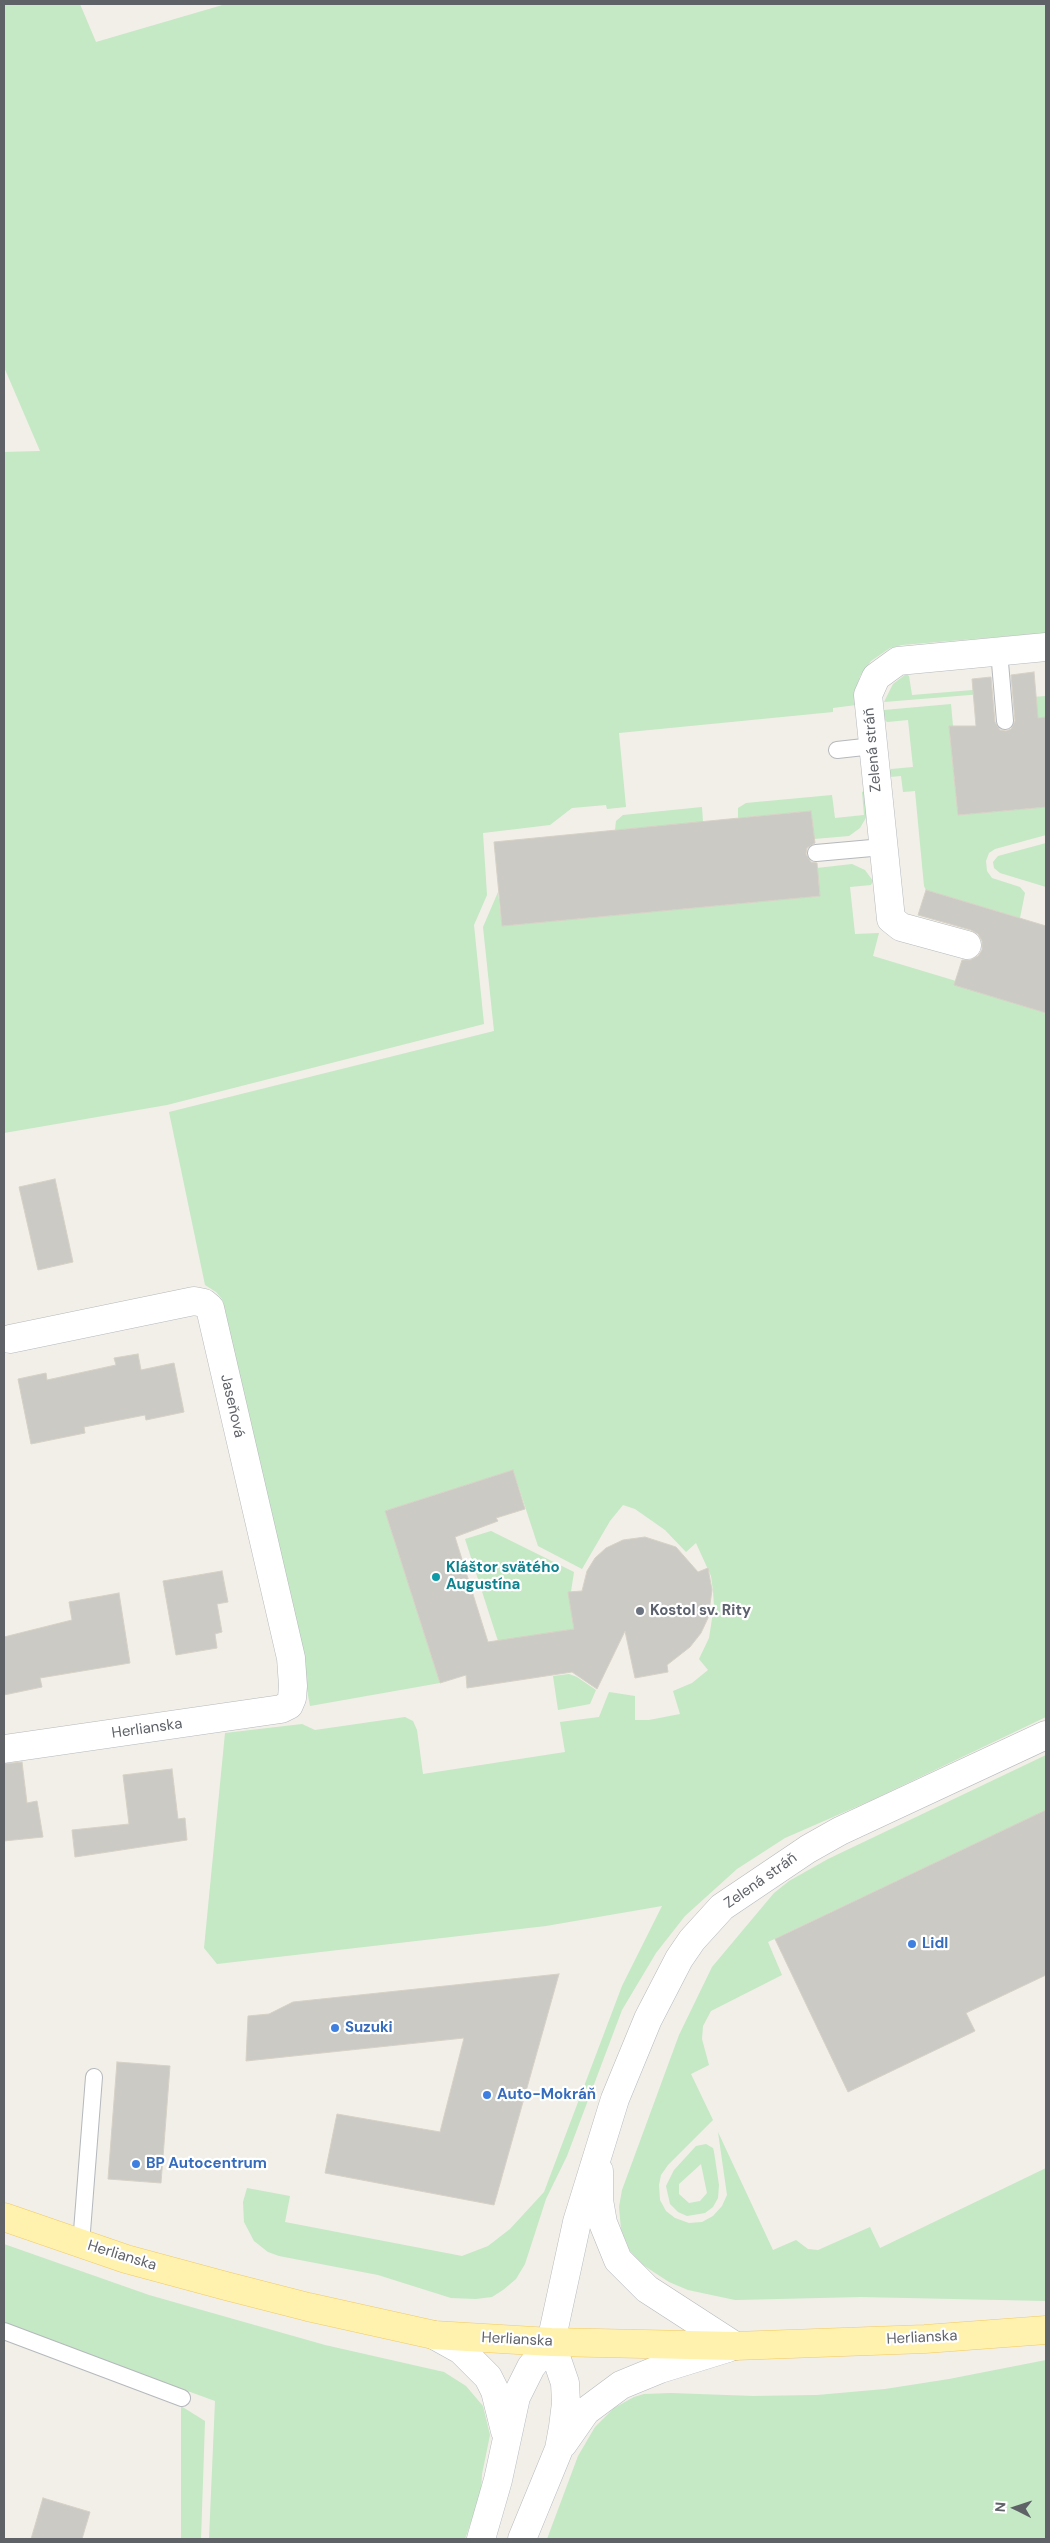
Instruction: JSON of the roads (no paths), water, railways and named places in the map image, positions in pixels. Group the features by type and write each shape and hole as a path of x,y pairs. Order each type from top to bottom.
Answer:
{"main road":[{"name":"Herlianska","path":"4,2217 144,2264 308,2307 434,2334 551,2342 735,2346 925,2339 1046,2330"}],"street":[{"name":"Zelená stráň","path":"967,945 902,927 893,922 888,907 868,695 876,676 891,664 908,659 1046,647"},
{"name":"Jaseňová","path":"10,1339 194,1301 204,1303 210,1308 291,1658 293,1686 292,1698 288,1706"},
{"name":"Herlianska","path":"4,1749 272,1711 288,1706"},
{"name":"Zelená stráň","path":"551,2342 577,2222 598,2149 631,2059 667,1981 692,1940 722,1907 788,1861 840,1831 1046,1735"},
{"path":"598,2149 599,2200 603,2223 618,2260 647,2289 735,2346"},
{"path":"434,2334 461,2350 488,2377 495,2391 506,2440"},
{"path":"480,2539 498,2480 512,2415 524,2379 551,2342"},
{"path":"551,2342 563,2372 566,2391 559,2449"},
{"path":"522,2539 559,2449 586,2411 621,2385 660,2369 735,2346"}],"lane":[{"path":"999,651 1005,721"},
{"path":"837,750 873,746"},
{"path":"816,853 883,848"},
{"path":"81,2244 94,2077"},
{"path":"4,2331 182,2398"}],"place":[{"name":"Kláštor svätého Augustína","path":"436,1577"},
{"name":"Kostol sv. Rity","path":"640,1611"},
{"name":"Lidl","path":"912,1944"},
{"name":"Suzuki","path":"335,2028"},
{"name":"Auto-Mokráň","path":"487,2095"},
{"name":"BP Autocentrum","path":"136,2164"}]}
